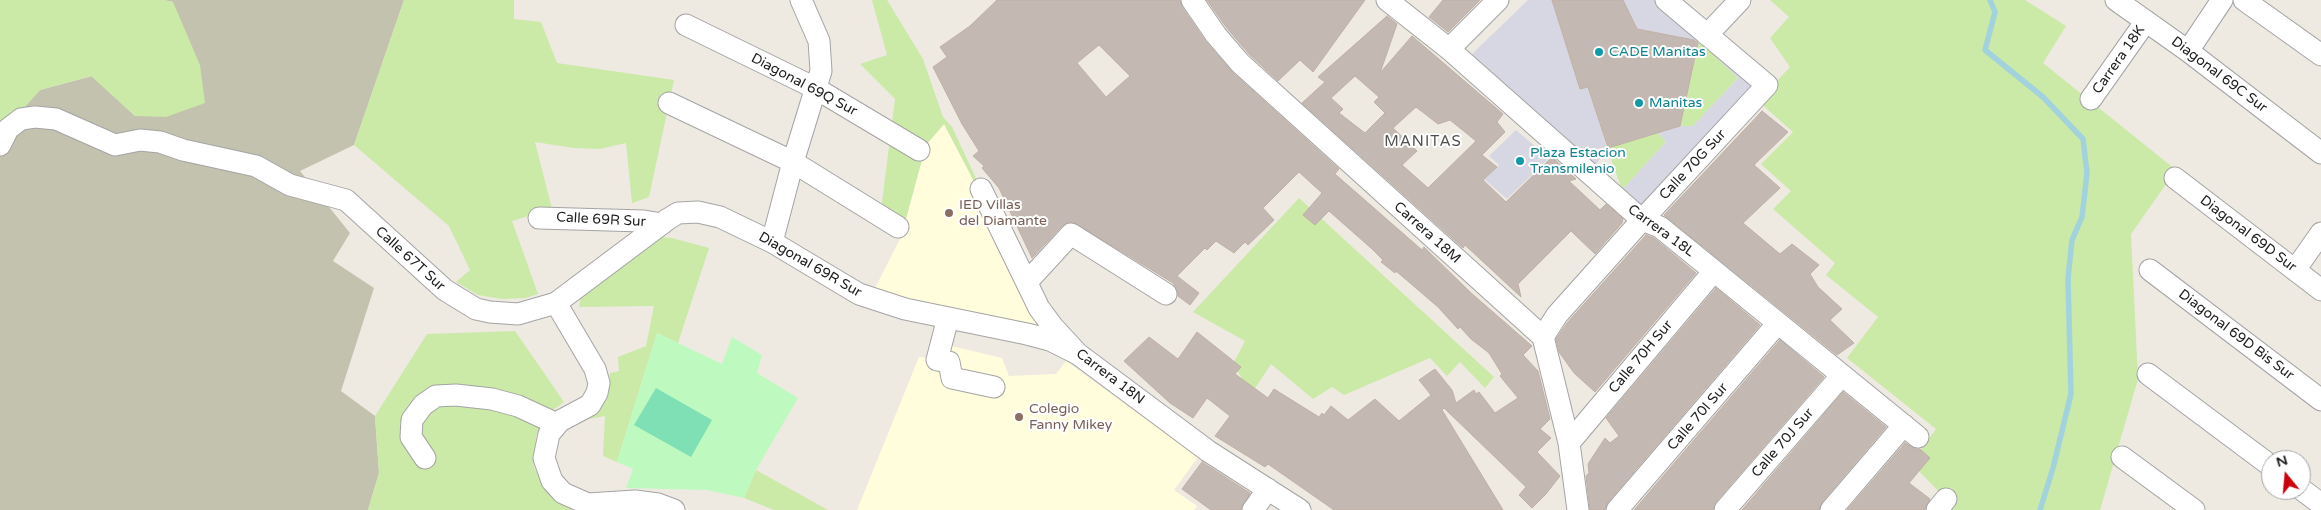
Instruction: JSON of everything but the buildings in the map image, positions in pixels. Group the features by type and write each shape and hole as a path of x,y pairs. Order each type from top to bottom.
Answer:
{"street":[{"path":"772,242 814,88 821,71 819,41 802,0"},
{"name":"Carrera 18M","path":"1192,0 1216,35 1240,63 1543,337"},
{"name":"Carrera 18L","path":"1387,0 1449,49 1642,220 1660,226 1911,431 1831,510"},
{"path":"1449,49 1498,0"},
{"path":"1666,0 1707,35 1740,0"},
{"name":"Diagonal 69C Sur","path":"2116,0 2188,51 2321,153"},
{"path":"2188,51 2222,0"},
{"path":"2244,0 2321,55"},
{"name":"Carrera 18K","path":"2091,99 2146,20"},
{"name":"Diagonal 69Q Sur","path":"686,26 814,88 919,150"},
{"name":"Calle 70G Sur","path":"1543,337 1557,315 1642,220 1767,86 1707,35"},
{"path":"669,103 793,162 898,227"},
{"name":"Calle 67T Sur","path":"0,145 8,129 21,119 35,117 56,120 115,145 140,140 160,142 183,150 256,166 290,185 346,200 427,276 457,299 476,309 518,314 556,304 662,224"},
{"name":"Diagonal 69D Sur","path":"2176,178 2321,290"},
{"name":"Carrera 18N","path":"981,189 1028,282 1039,308 1052,327 1078,354 1208,451 1300,510"},
{"name":"Diagonal 69R Sur","path":"662,224 678,213 698,212 720,217 772,242 859,294 905,309 1050,340 1078,354"},
{"name":"Calle 69R Sur","path":"539,218 644,221 662,224"},
{"path":"2296,270 2321,233"},
{"path":"1028,282 1071,234 1166,294"},
{"name":"Diagonal 69D Bis Sur","path":"2150,270 2321,400"},
{"name":"Calle 70H Sur","path":"1569,443 1714,271"},
{"path":"556,304 595,369 599,383 597,393 590,405 556,424 548,434 544,450 546,466 552,481 571,498 588,504 604,505 635,501 658,504 674,510"},
{"path":"948,318 937,360 949,362 952,378 994,387"},
{"name":"Calle 70I Sur","path":"1617,510 1778,323"},
{"path":"1543,337 1548,367 1556,385 1569,443 1578,510"},
{"path":"2148,374 2261,459"},
{"name":"Calle 70J Sur","path":"1725,510 1842,375"},
{"path":"425,458 411,437 412,420 422,405 436,396 456,395 492,399 518,406 556,424"},
{"path":"2122,456 2194,510"},
{"path":"1253,510 1268,489"}],"shaded area":[{"path":"163,0 404,0 354,145 300,171 350,233 333,261 374,288 341,391 375,416 379,473 368,510 0,510 0,134 40,90 92,76 135,116 173,2"},
{"path":"1528,0 1552,0 1580,89 1588,87 1607,148 1594,168 1472,54"},
{"path":"1623,0 1662,0 1757,83 1642,209 1622,190 1666,142 1658,133 1680,126 1693,126 1738,78 1699,41 1637,29"},
{"name":"IED Villas del Diamante","path":"944,124 978,189 1041,329 873,292 901,237 926,145"},
{"name":"Plaza Estacion Transmilenio","path":"1516,130 1549,158 1507,199 1484,179 1499,165 1489,156"},
{"name":"Colegio Fanny Mikey","path":"947,345 1002,358 1009,376 1056,374 1066,361 1198,457 1174,490 1197,506 1194,510 857,510 919,357 945,359"}],"green space":[{"path":"0,0 163,0 173,2 200,65 205,103 166,117 135,116 91,76 40,90 0,134"},
{"path":"404,0 514,0 514,19 541,22 557,63 674,80 649,197 632,203 626,143 600,149 574,148 535,142 552,209 512,221 538,294 525,298 502,299 478,295 456,282 470,270 449,226 354,145"},
{"path":"872,0 887,0 923,59 943,117 952,127 981,189 978,189 944,124 926,145 901,237 879,226 895,99 860,64 887,55"},
{"path":"1770,0 2025,0 2066,26 2043,63 2176,170 2131,234 2138,379 2100,510 1948,510 1946,499 1911,463 1936,429 1847,358 1878,317 1826,275 1835,263 1773,209 1791,191 1761,164 1793,132 1758,101 1790,67 1770,38 1789,17"},
{"path":"1699,41 1738,78 1693,126 1680,126"},
{"path":"1658,133 1666,142 1622,190 1607,148"},
{"path":"1299,198 1494,377 1485,388 1460,362 1447,376 1430,358 1344,395 1332,387 1313,399 1271,364 1248,399 1238,389 1241,377 1233,364 1245,341 1193,312"},
{"path":"649,236 672,238 709,248 678,343 657,333 617,462 603,456 605,416 584,420 607,399 610,373 619,371 618,357 646,346 654,306 579,307 581,296"},
{"path":"515,331 564,402 548,414 536,436 534,467 545,489 563,503 584,510 368,510 379,473 375,416 427,334"},
{"path":"657,333 722,364 732,337 762,355 757,373 798,398 756,470 744,498 707,490 626,488 633,469 617,462"},
{"path":"656,388 712,420 691,457 634,425"},
{"path":"756,470 828,510 774,510 744,498"}],"waterway":[{"path":"1990,0 1995,12 1985,50 2043,97 2083,139 2087,173 2082,217 2072,240 2068,279 2071,394 2053,468 2040,510"}],"place":[{"name":"CADE Manitas","path":"1599,52"},
{"name":"Manitas","path":"1639,103"},
{"name":"Plaza Estacion Transmilenio","path":"1520,161"},
{"name":"IED Villas del Diamante","path":"949,213"},
{"name":"Colegio Fanny Mikey","path":"1019,417"}],"district":[{"name":"MANITAS","path":"1423,142"}]}
